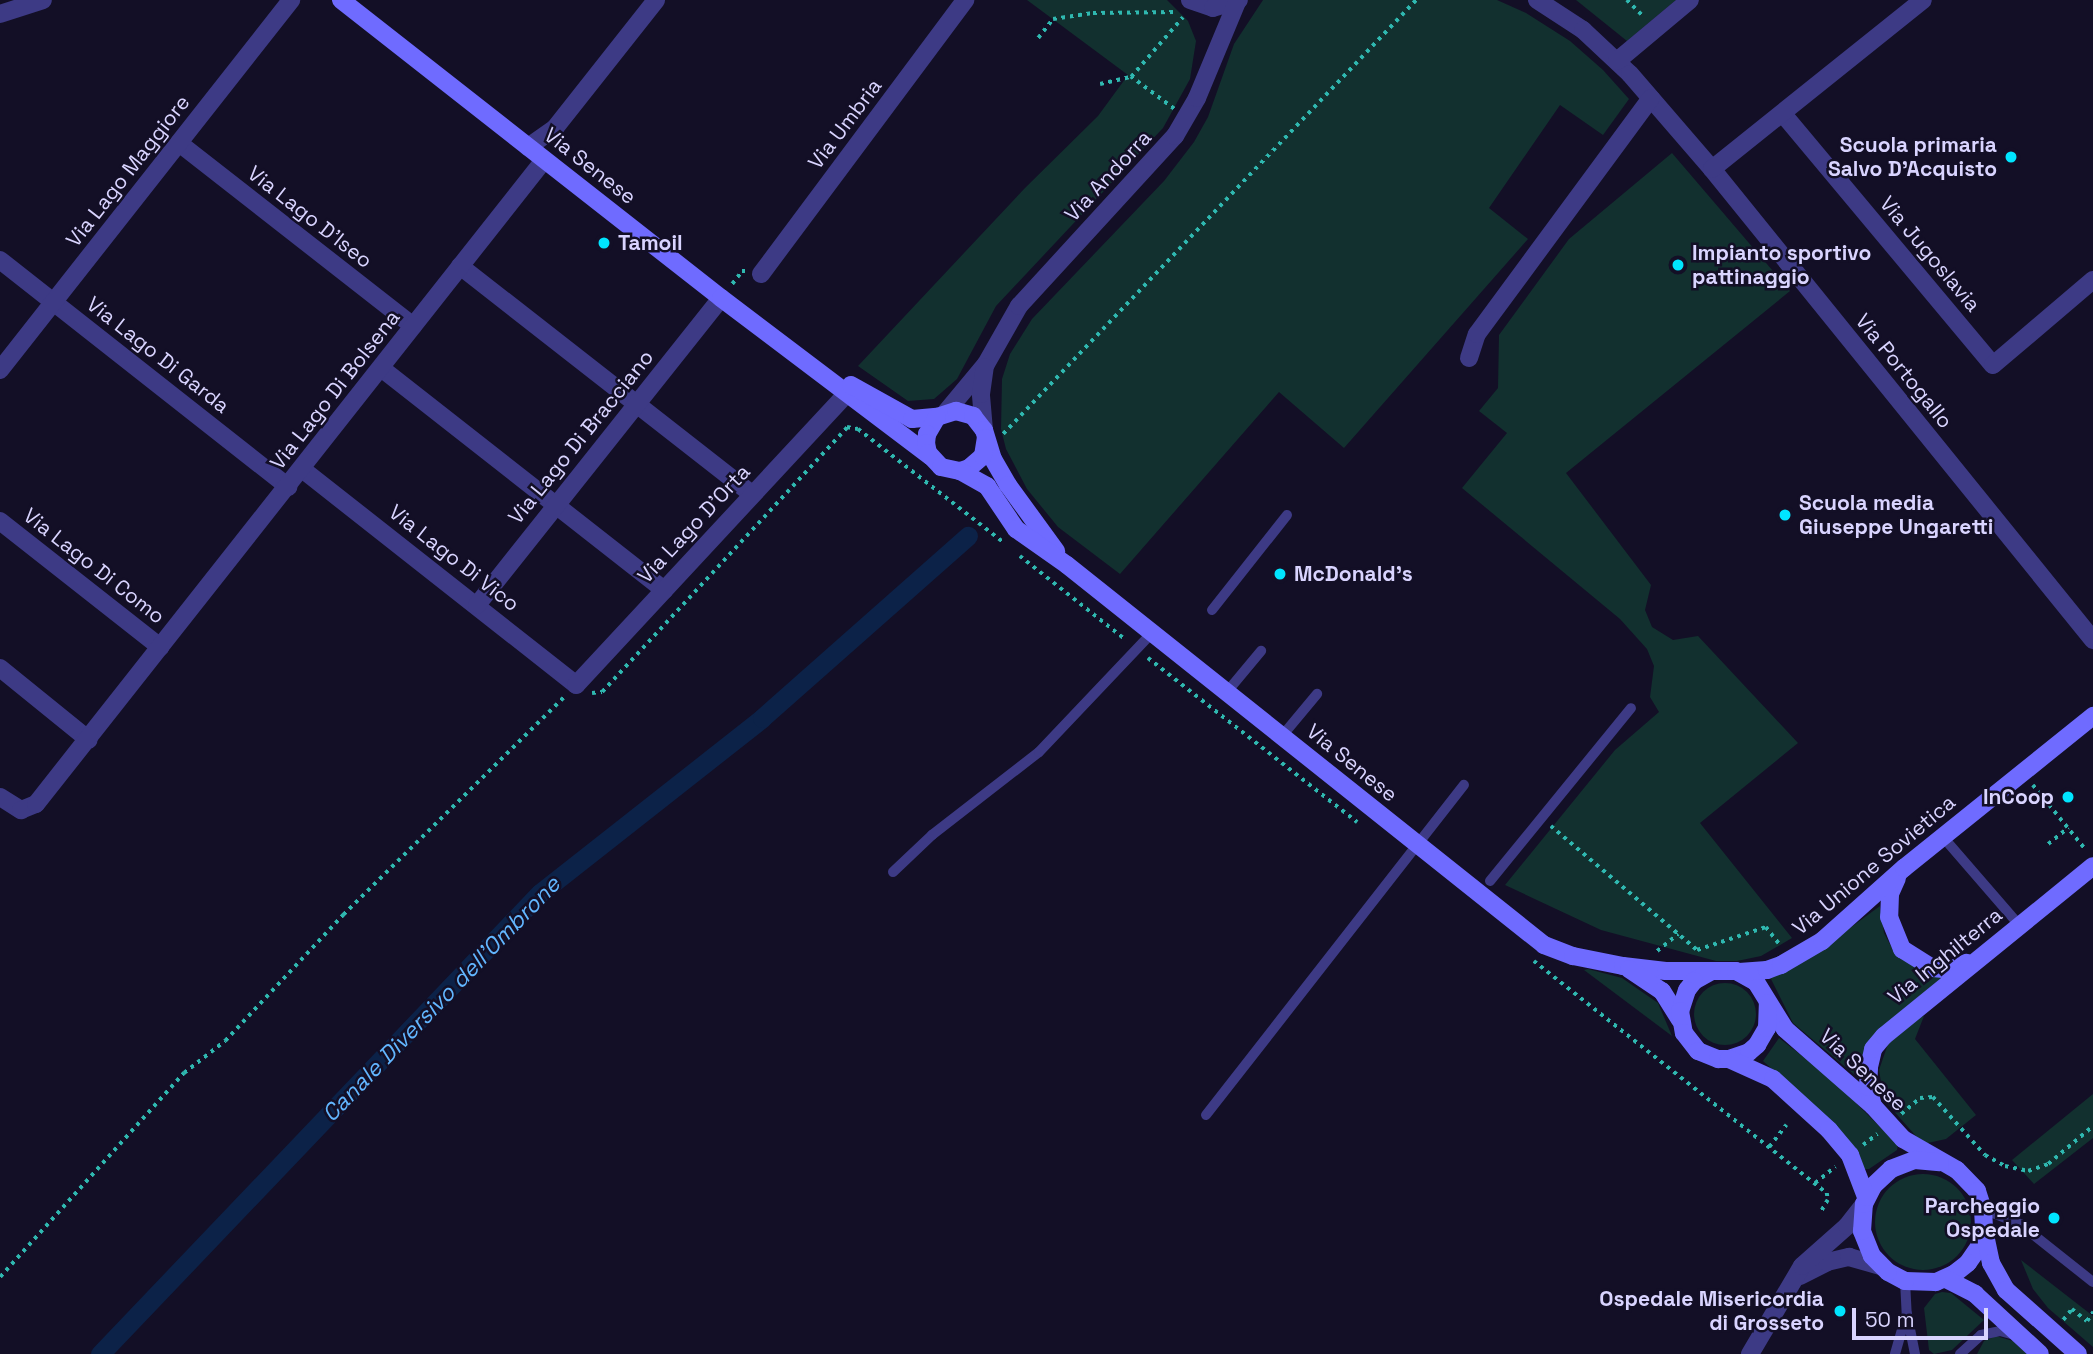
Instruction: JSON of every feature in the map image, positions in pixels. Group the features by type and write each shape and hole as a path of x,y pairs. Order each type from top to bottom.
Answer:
{"main road":[{"name":"Via Senese","path":"344,1 544,160 721,298 813,365 846,394 941,467 960,471 987,486 1016,528 1067,565 1544,945 1573,957 1623,966 1666,971 1739,972 1756,982 1785,1029 1873,1105 1913,1147 1965,1176 1977,1191 1983,1209 1991,1263 2006,1290 2078,1354"},
{"name":"Via Senese","path":"813,365 899,414 922,420 965,412 980,422 990,436 1008,485 1067,565"},
{"path":"931,457 927,434 942,415"},
{"path":"960,471 977,463 990,436"},
{"name":"Via Unione Sovietica","path":"1739,972 1766,970 1800,956 1828,936 1904,868 2093,716"},
{"name":"Via Inghilterra","path":"1873,1105 1868,1077 1873,1049 1894,1027 2093,866"},
{"path":"1904,868 1894,884 1888,903 1890,925 1902,949 1921,963 1951,970 1985,954"},
{"name":"Via Senese","path":"1623,966 1662,990 1690,1043 1698,1051 1718,1059 1729,1059 1773,1079 1829,1130 1850,1155 1865,1200 1862,1231 1865,1244 1880,1266 1905,1281"},
{"path":"1681,1023 1682,1000 1687,990 1703,975 1714,971"},
{"path":"1729,1059 1749,1052 1763,1037 1769,1019 1767,999"},
{"path":"1865,1200 1881,1176 1891,1169 1914,1160 1940,1162"},
{"name":"Via Senese","path":"1946,1279 1962,1269 1974,1255 1984,1229"},
{"path":"1905,1281 1926,1283 1946,1279 1975,1294 2040,1354"}],"street":[{"path":"0,14 43,0"},
{"name":"Via Lago Maggiore","path":"0,370 291,0"},
{"path":"528,147 555,128 656,0"},
{"name":"Via Umbria","path":"761,274 965,0"},
{"path":"1190,0 1213,8 1238,1"},
{"name":"Via Portogallo","path":"1537,0 1583,30 1617,61 1651,98 1712,169 2093,640"},
{"path":"1617,61 1690,0"},
{"path":"1712,169 1923,0"},
{"name":"Via Andorra","path":"942,415 986,364 1019,306 1175,136 1197,98 1238,1"},
{"path":"1469,358 1477,334 1651,98"},
{"name":"Via Jugoslavia","path":"1783,114 1993,365 2093,280"},
{"name":"Via Lago D'Iseo","path":"179,143 413,327"},
{"name":"Via Lago Di Bolsena","path":"0,797 21,810 36,804 544,160"},
{"name":"Via Lago Di Garda","path":"0,260 288,487"},
{"path":"460,266 752,494"},
{"name":"Via Lago Di Bracciano","path":"477,605 721,298"},
{"name":"Via Andorra","path":"986,364 981,394 990,436"},
{"path":"380,368 664,590"},
{"name":"Via Lago D'Orta","path":"576,685 846,394"},
{"name":"Via Lago Di Vico","path":"302,469 576,685"},
{"name":"Via Lago Di Como","path":"0,521 160,648"},
{"path":"0,668 89,740"},
{"path":"1750,1354 1801,1266 1847,1226 1865,1200"},
{"path":"1791,1282 1805,1272 1837,1259 1849,1257 1880,1266"}],"lane":[{"path":"1212,610 1287,515"},
{"path":"893,872 932,835 1039,752 1152,633"},
{"path":"1227,692 1261,651"},
{"path":"1282,736 1317,694"},
{"path":"1490,881 1631,708"},
{"path":"1206,1115 1464,785"},
{"path":"1943,837 2020,926"},
{"path":"1983,1209 2020,1224 2093,1282"},
{"path":"1905,1281 1907,1314 1915,1354"},
{"path":"1895,1354 1907,1314"},
{"path":"1960,1354 1973,1340 1993,1332 2024,1338"}],"path":[{"path":"990,436 1416,0"},
{"path":"1627,0 1651,24"},
{"path":"1038,38 1053,19 1158,10 1187,13 1131,77 1100,84"},
{"path":"1131,77 1177,111"},
{"path":"721,298 742,271 761,274"},
{"path":"0,1277 184,1073 225,1041 343,915 576,685 591,693 602,692 847,427 858,429 1007,546"},
{"path":"1018,554 1359,822"},
{"path":"2023,773 2093,859"},
{"path":"1542,818 1697,950 1766,927 1786,952"},
{"path":"2048,844 2068,828"},
{"path":"1657,951 1678,934"},
{"path":"1524,953 1815,1183 1829,1198 1820,1214"},
{"path":"1815,1183 1920,1098 1933,1097 1985,1155 2005,1166 2028,1171 2048,1164 2093,1126"},
{"path":"1769,1147 1786,1125"},
{"path":"2062,1322 2072,1309 2087,1321 2093,1312"}],"green space":[{"path":"1027,0 1167,0 1188,21 1196,41 1190,79 1163,128 996,306 957,379 934,399 908,401 858,366 1025,188 1098,116 1128,75"},
{"path":"1263,0 1497,0 1526,13 1570,41 1603,70 1629,99 1603,135 1560,105 1489,208 1528,239 1344,448 1279,392 1120,574 1058,527 1027,489 1006,449 1001,429 1002,379 1010,354 1032,319 1164,181 1194,142 1208,117 1234,44"},
{"path":"1576,0 1676,0 1627,41"},
{"path":"1672,153 1790,291 1566,473 1651,585 1645,610 1652,627 1673,640 1698,636 1798,743 1700,823 1792,938 1761,956 1737,961 1716,961 1601,930 1505,885 1615,750 1659,712 1650,697 1654,666 1647,649 1620,619 1462,488 1507,433 1479,411 1498,388 1499,335 1569,239"},
{"path":"1880,906 1884,933 1894,952 1922,972 1945,977 1876,1032 1864,1052 1856,1076 1793,1023 1770,977 1813,955"},
{"path":"1584,970 1622,978 1658,1003 1672,1036"},
{"path":"1725,983 1747,992 1756,1014 1747,1036 1725,1045 1703,1036 1694,1014 1703,992"},
{"path":"1924,1016 1915,1039 1976,1115 1946,1139 1923,1144 1884,1100 1879,1070 1889,1041 1910,1021"},
{"path":"1779,1038 1832,1079 1898,1145 1897,1150 1869,1169 1863,1169 1846,1136 1763,1061"},
{"path":"2093,1094 2093,1138 2034,1184 2012,1160"},
{"path":"1923,1174 1941,1178 1957,1188 1967,1204 1971,1222 1967,1240 1957,1256 1941,1266 1923,1270 1905,1266 1889,1256 1879,1240 1875,1222 1879,1204 1889,1188 1905,1178"},
{"path":"2021,1260 2093,1316 2093,1347 2048,1308 2033,1289"},
{"path":"1951,1293 1984,1320 1952,1350 1934,1354 1929,1350 1924,1308 1935,1294"},
{"path":"1996,1336 2013,1341 2027,1354 1977,1354 1984,1341"}],"waterway":[{"name":"Canale Diversivo dell'Ombrone","path":"100,1354 540,893 762,718 968,536"}],"place":[{"name":"Scuola primaria Salvo D'Acquisto","path":"2011,157"},
{"name":"Tamoil","path":"604,243"},
{"name":"Impianto sportivo pattinaggio","path":"1678,265"},
{"name":"Scuola media Giuseppe Ungaretti","path":"1785,515"},
{"name":"McDonald's","path":"1280,574"},
{"name":"InCoop","path":"2068,797"},
{"name":"Parcheggio Ospedale","path":"2054,1218"},
{"name":"Ospedale Misericordia di Grosseto","path":"1840,1311"}]}
